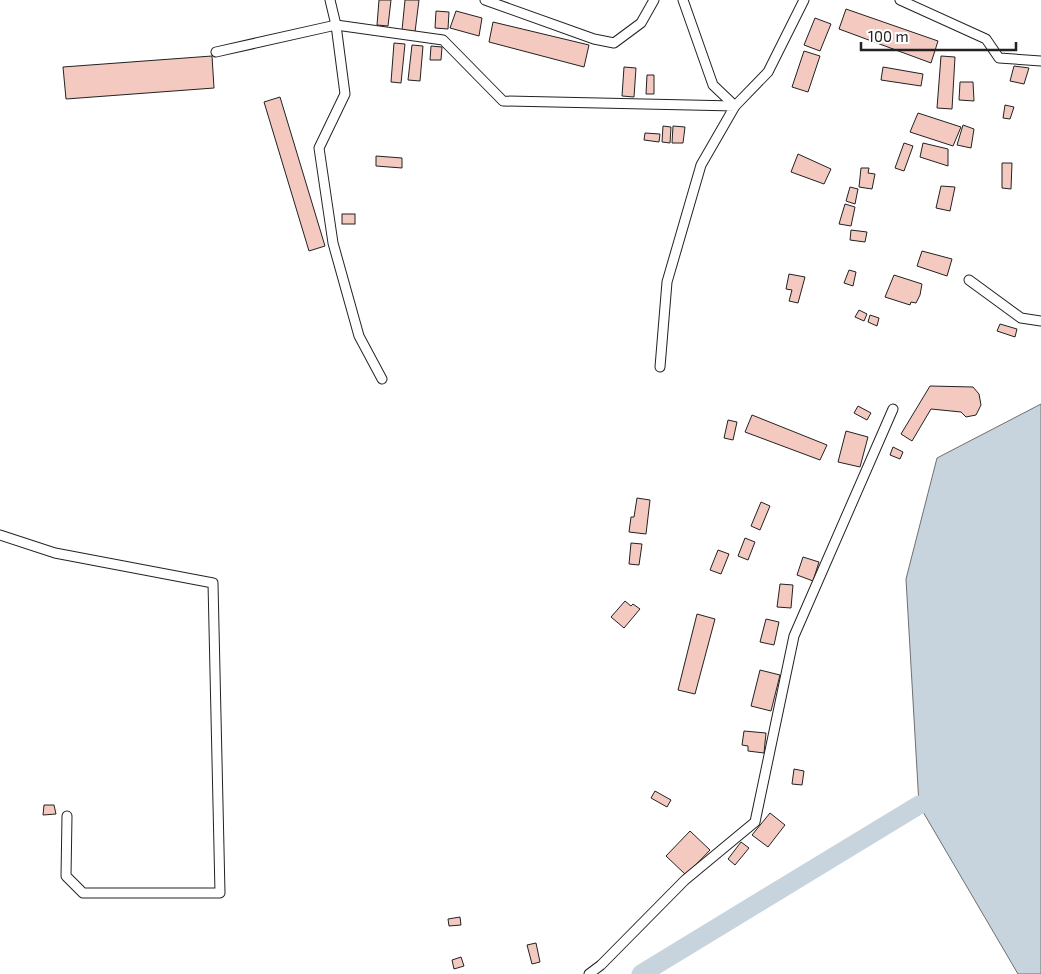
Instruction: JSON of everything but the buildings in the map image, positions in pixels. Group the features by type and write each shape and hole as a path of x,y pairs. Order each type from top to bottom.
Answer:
{"street":[{"path":"330,0 336,25 345,94 319,148 333,243 359,336 382,379"},
{"path":"485,0 594,39 614,43 641,23 654,0"},
{"path":"683,0 713,85 735,106"},
{"path":"660,367 667,282 701,165 735,106 768,72 804,0"},
{"path":"904,0 986,39 999,58 1041,61"},
{"path":"216,52 336,25 443,40 503,101 735,106"},
{"path":"969,280 1021,318 1041,322"},
{"path":"588,974 601,965 685,880 755,822 794,636 893,409"},
{"path":"0,535 55,554 213,583 220,893 83,892 66,876 67,816"}],"shaded area":[{"path":"1041,404 1041,974 1018,974 919,805 906,579 937,458"}],"waterway":[{"path":"641,974 919,805"}]}
